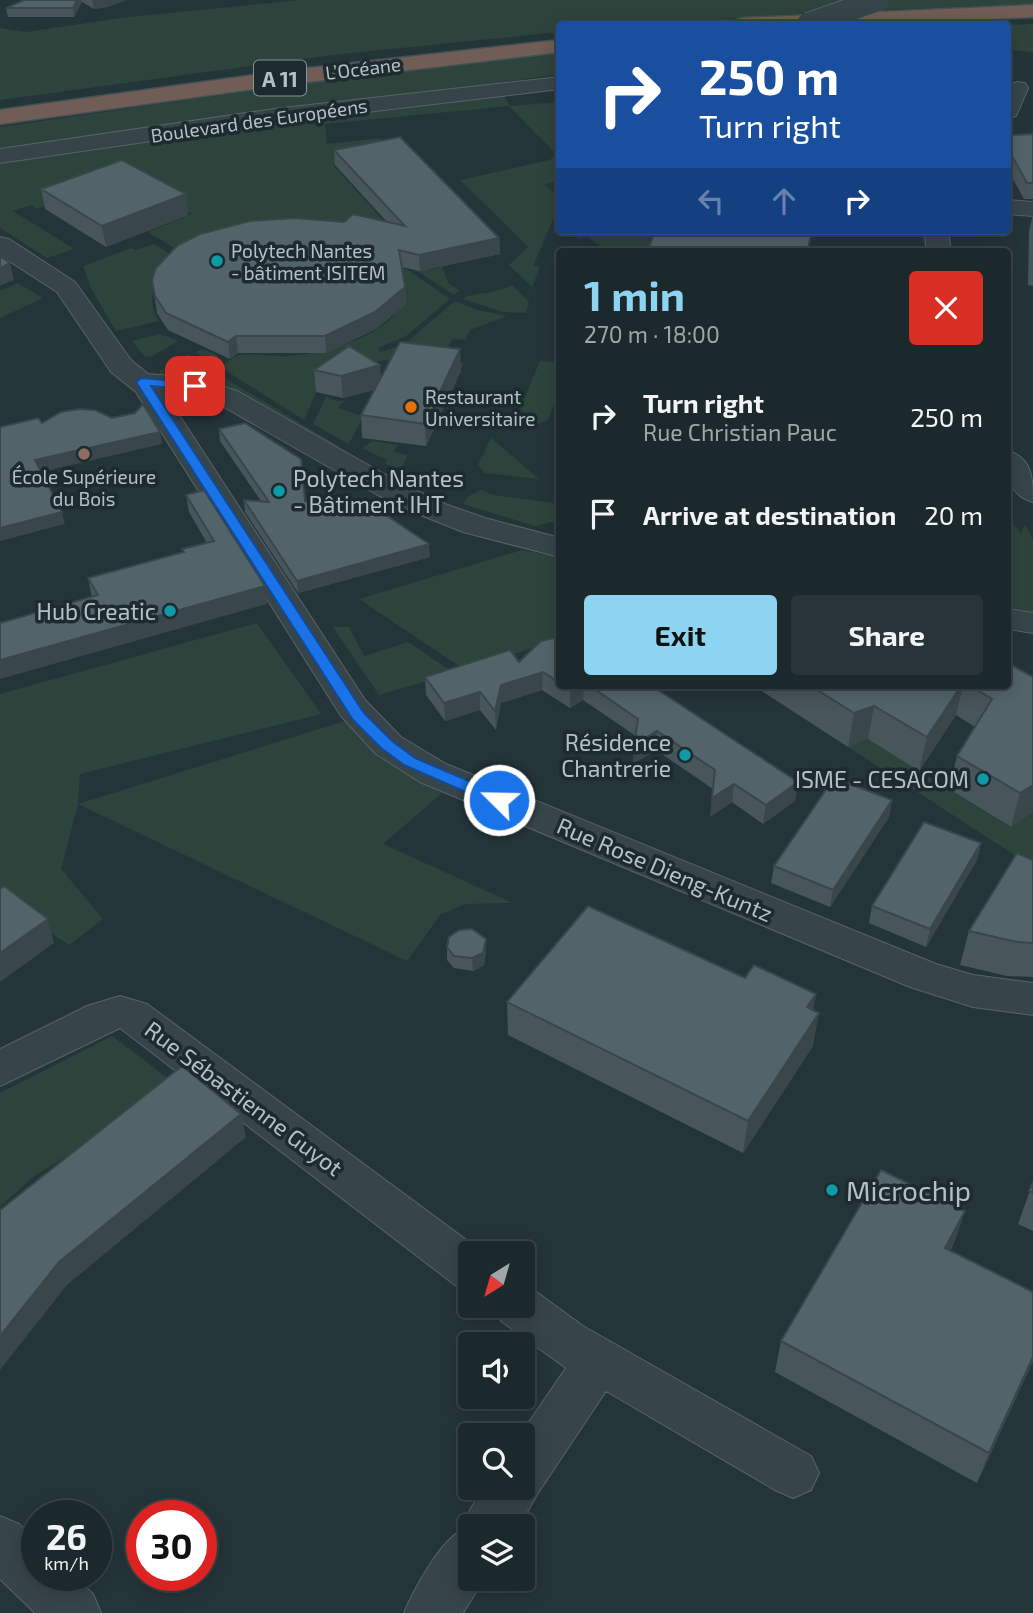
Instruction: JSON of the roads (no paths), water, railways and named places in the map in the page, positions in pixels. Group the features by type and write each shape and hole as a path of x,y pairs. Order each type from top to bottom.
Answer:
{"highway":[{"path":"810,21 1033,11"},
{"path":"946,21 1033,18"},
{"name":"L’Océane","path":"0,109 362,60 556,39"},
{"name":"L’Océane","path":"0,117 351,69 556,46"}],"street":[{"path":"817,21 878,0"},
{"name":"Boulevard des Européens","path":"0,158 251,119 556,83"},
{"name":"Boulevard des Européens","path":"493,91 556,88"},
{"path":"1011,103 1033,108"},
{"path":"1011,207 1033,209"},
{"name":"Rue Rose Dieng-Kuntz","path":"0,244 66,288 132,374 358,716 386,745 410,761 923,976 973,991 1033,999"},
{"path":"132,374 195,386 227,397 388,489 474,525 556,547"},
{"path":"1011,464 1033,493"},
{"path":"1011,619 1033,623"},
{"name":"Rue Sébastienne Guyot","path":"0,1069 102,1017 120,1012 132,1015 458,1260"},
{"path":"534,1318 566,1342 793,1473"},
{"path":"535,1456 598,1361"},
{"path":"0,1542 74,1613"},
{"path":"431,1613 458,1572"}],"place":[{"name":"Polytech Nantes - bâtiment ISITEM","path":"217,261"},
{"name":"Restaurant Universitaire","path":"411,407"},
{"name":"École Supérieure du Bois","path":"84,454"},
{"name":"Polytech Nantes - Bâtiment IHT","path":"279,491"},
{"name":"Hub Creatic","path":"170,611"},
{"name":"Résidence Chantrerie","path":"685,755"},
{"name":"ISME - CESACOM","path":"983,779"},
{"name":"Microchip","path":"832,1190"}]}
